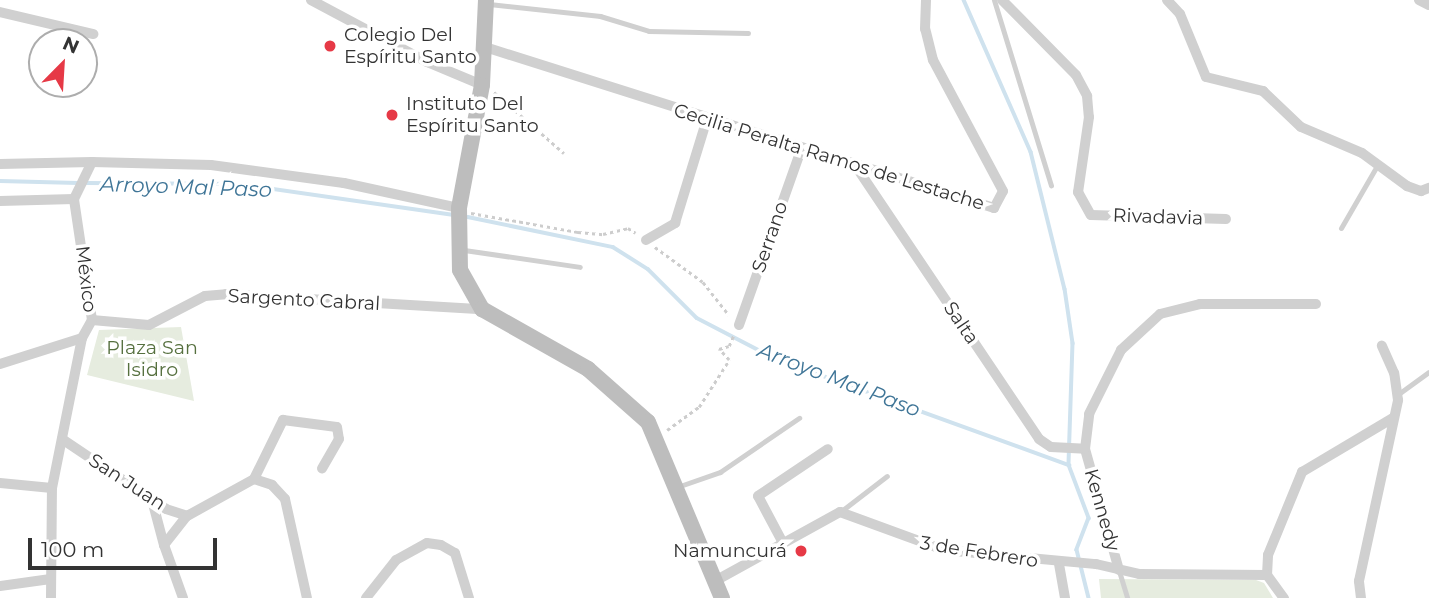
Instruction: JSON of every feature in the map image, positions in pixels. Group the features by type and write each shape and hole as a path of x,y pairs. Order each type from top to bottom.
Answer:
{"main road":[{"path":"486,2 482,85 459,208 457,249 466,286 482,309 588,369 629,401 657,438 722,598"}],"street":[{"path":"311,0 427,62 482,85"},
{"name":"Cecilia Peralta Ramos de Lestache","path":"485,47 801,150 994,208 1001,201 998,177 933,60 925,0"},
{"name":"Rivadavia","path":"1002,0 1076,75 1087,96 1089,117 1078,192 1091,215 1226,219"},
{"path":"1167,0 1180,14 1206,77 1263,91 1301,127 1340,141 1407,186 1421,191 1429,188"},
{"path":"1419,0 1429,5"},
{"path":"0,12 68,28"},
{"path":"646,240 675,223 707,119"},
{"name":"Serrano","path":"738,327 801,150"},
{"path":"0,201 76,195 92,162"},
{"path":"0,164 92,162 211,165 344,183 459,208"},
{"name":"Salta","path":"857,167 1039,439 1051,447 1079,449"},
{"name":"México","path":"51,598 52,488 82,338 92,320 76,195"},
{"name":"Sargento Cabral","path":"92,320 149,325 205,296 226,295 482,309"},
{"path":"1079,449 1101,385 1121,350 1160,314 1200,304 1317,304"},
{"path":"0,364 82,338"},
{"path":"1362,598 1359,581 1397,395 1382,346"},
{"path":"1284,598 1267,575 1268,555 1303,472 1393,418"},
{"path":"307,598 285,499 272,485 254,479 283,420 337,427 339,439 322,469"},
{"name":"San Juan","path":"62,439 152,500 187,516 254,479"},
{"path":"783,543 758,495 828,449"},
{"name":"Kennedy","path":"1079,449 1119,570"},
{"path":"0,482 52,488"},
{"path":"152,500 164,545 183,598"},
{"path":"715,581 840,512"},
{"name":"3 de Febrero","path":"840,512 925,547 1063,564 1096,564 1119,570 1267,575"},
{"path":"164,545 187,516"},
{"path":"366,598 396,560 427,543 455,553 469,598"},
{"path":"1063,564 1065,598"},
{"path":"0,586 51,579"}],"lane":[{"path":"994,0 1051,185"},
{"path":"486,2 600,16 649,31 748,33"},
{"path":"1341,228 1378,164"},
{"path":"457,249 580,267"},
{"path":"1397,395 1429,372"},
{"path":"677,487 720,472 799,418"},
{"path":"840,512 887,476"},
{"path":"1119,570 1127,598"}],"path":[{"path":"482,85 505,98 564,153"},
{"path":"459,208 578,232 603,234 628,228 704,282 738,327 729,346 719,349 729,360 699,407 657,438"}],"green space":[{"name":"Plaza San Isidro","path":"181,327 194,401 87,375 99,330"},
{"path":"1099,579 1256,580 1264,583 1273,598 1101,598"}],"waterway":[{"path":"964,0 1031,152 1065,289 1073,343 1069,465 1089,518 1077,550 1089,598"},
{"name":"Arroyo Mal Paso","path":"0,181 78,183"},
{"name":"Arroyo Mal Paso","path":"86,183 239,184 454,215"},
{"name":"Arroyo Mal Paso","path":"468,217 613,247 648,269 697,318 776,359 1069,465"}],"place":[{"name":"Colegio Del Espíritu Santo","path":"330,46"},
{"name":"Instituto Del Espíritu Santo","path":"392,115"},
{"name":"Namuncurá","path":"801,551"}]}
